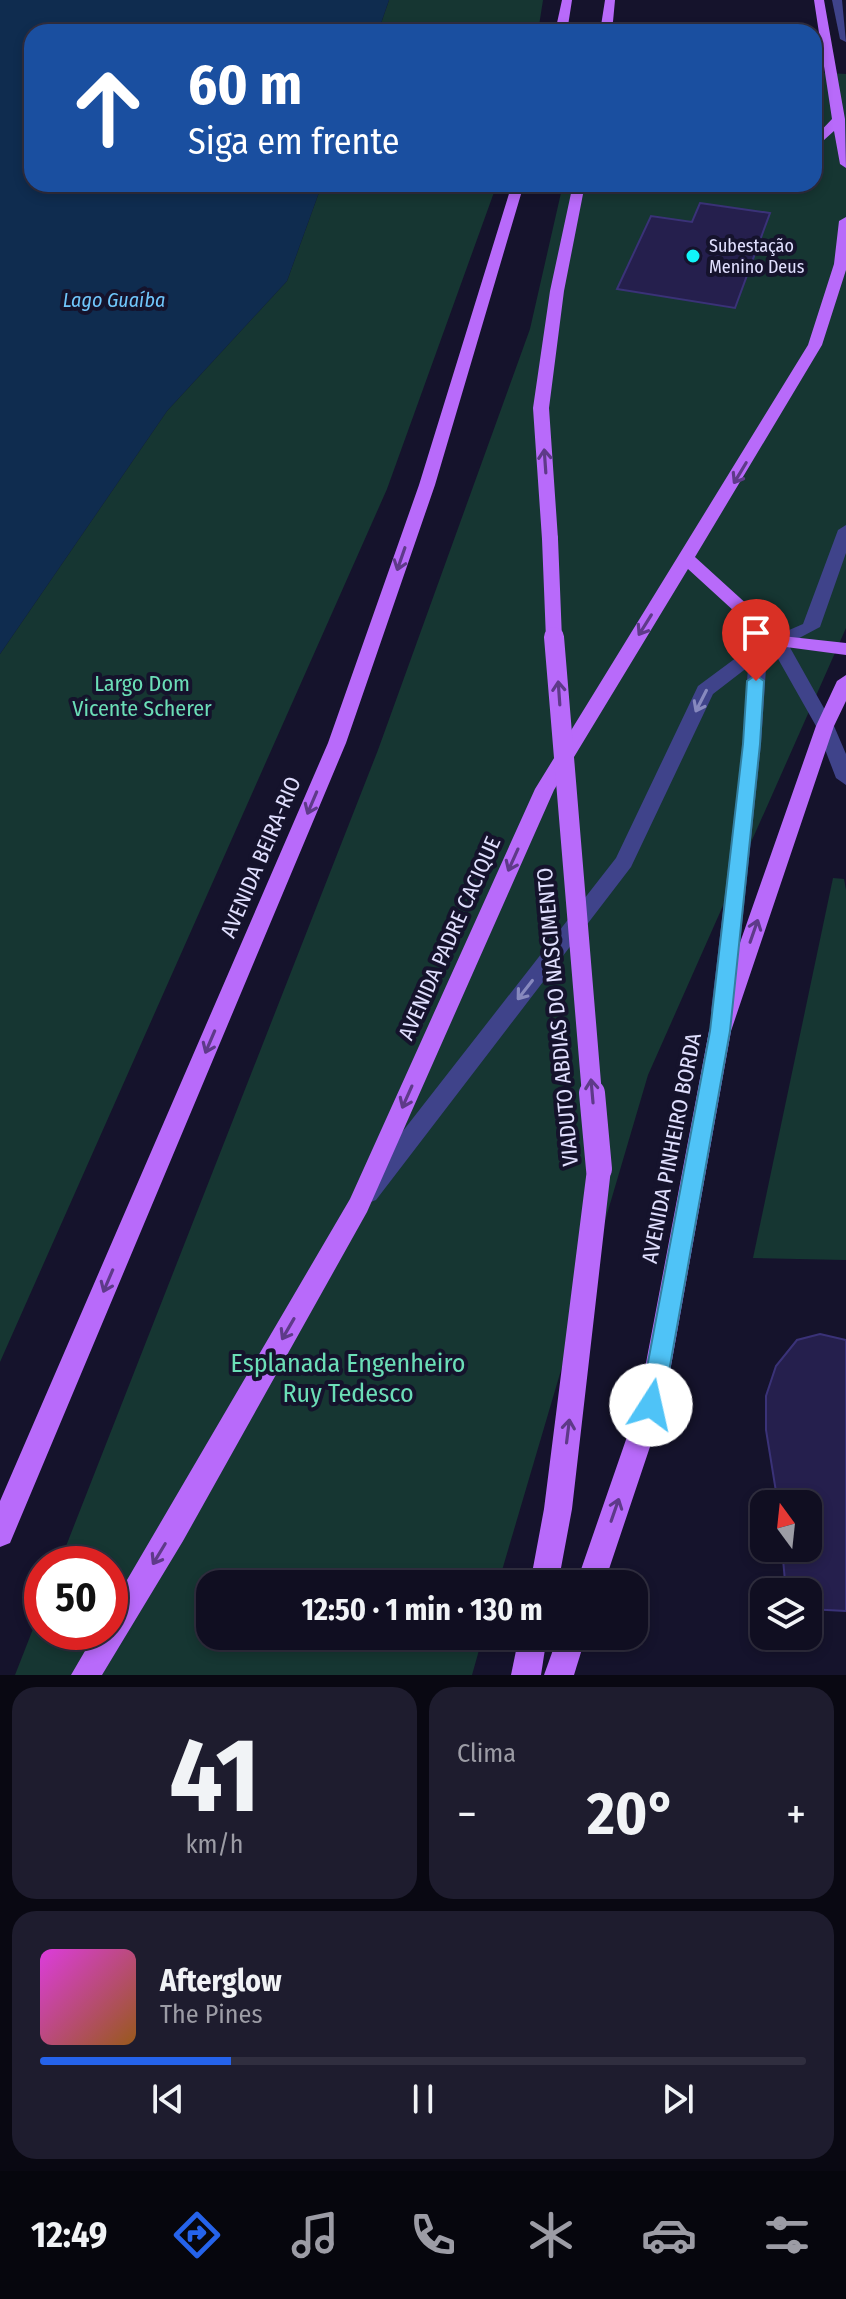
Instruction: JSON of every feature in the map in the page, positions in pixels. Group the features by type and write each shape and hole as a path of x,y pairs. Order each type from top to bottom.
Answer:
{"main road":[{"path":"562,24 567,0"},
{"path":"607,24 610,0"},
{"path":"819,0 843,125 846,164"},
{"path":"822,139 843,125"},
{"name":"AVENIDA BEIRA-RIO","path":"0,1533 337,743 427,485 516,192"},
{"name":"VIADUTO ABDIAS DO NASCIMENTO","path":"547,1570 558,1509 599,1169 551,597 541,408 557,291 577,192"},
{"name":"AVENIDA PADRE CACIQUE","path":"86,1675 173,1531 359,1205 545,789 815,345 844,263 846,221"},
{"path":"687,559 767,645 846,649"},
{"path":"825,726 846,681"},
{"name":"AVENIDA PINHEIRO BORDA","path":"595,1570 651,1405 720,1031 825,726"},
{"path":"526,1675 530,1650"},
{"path":"559,1675 567,1650"}],"street":[{"path":"837,0 846,39"},
{"path":"359,1205 624,862 705,690 767,645 811,627 846,530"},
{"path":"767,645 825,726 846,778"},
{"path":"720,1031 752,744 767,645"}],"green space":[{"path":"389,0 543,0 539,24 381,24"},
{"name":"Esplanada Engenheiro Ruy Tedesco","path":"822,72 846,74 846,628 648,1075 502,1570 196,1570 196,1650 479,1650 472,1675 15,1675 25,1650 128,1650 128,1546 66,1546 378,750 530,329 561,192 822,192"},
{"name":"Largo Dom Vicente Scherer","path":"319,192 494,192 387,489 0,1362 0,654 167,411 287,281"},
{"path":"833,878 844,879 846,890 846,1260 753,1258"}],"water":[{"name":"Lago Guaíba","path":"0,0 389,0 381,24 24,24 24,192 319,192 287,281 167,411 0,654"}],"building":[{"name":"Subestação Menino Deus","path":"700,203 770,213 735,308 617,289 651,216 692,222"},
{"path":"820,1334 846,1340 846,1611 822,1610 822,1578 785,1578 783,1562 822,1562 822,1490 776,1490 766,1430 766,1396 776,1366 797,1340"}],"place":[{"name":"Subestação Menino Deus","path":"693,256"}],"route":[{"path":"651,1405 720,1031 752,744 756,681"}]}
